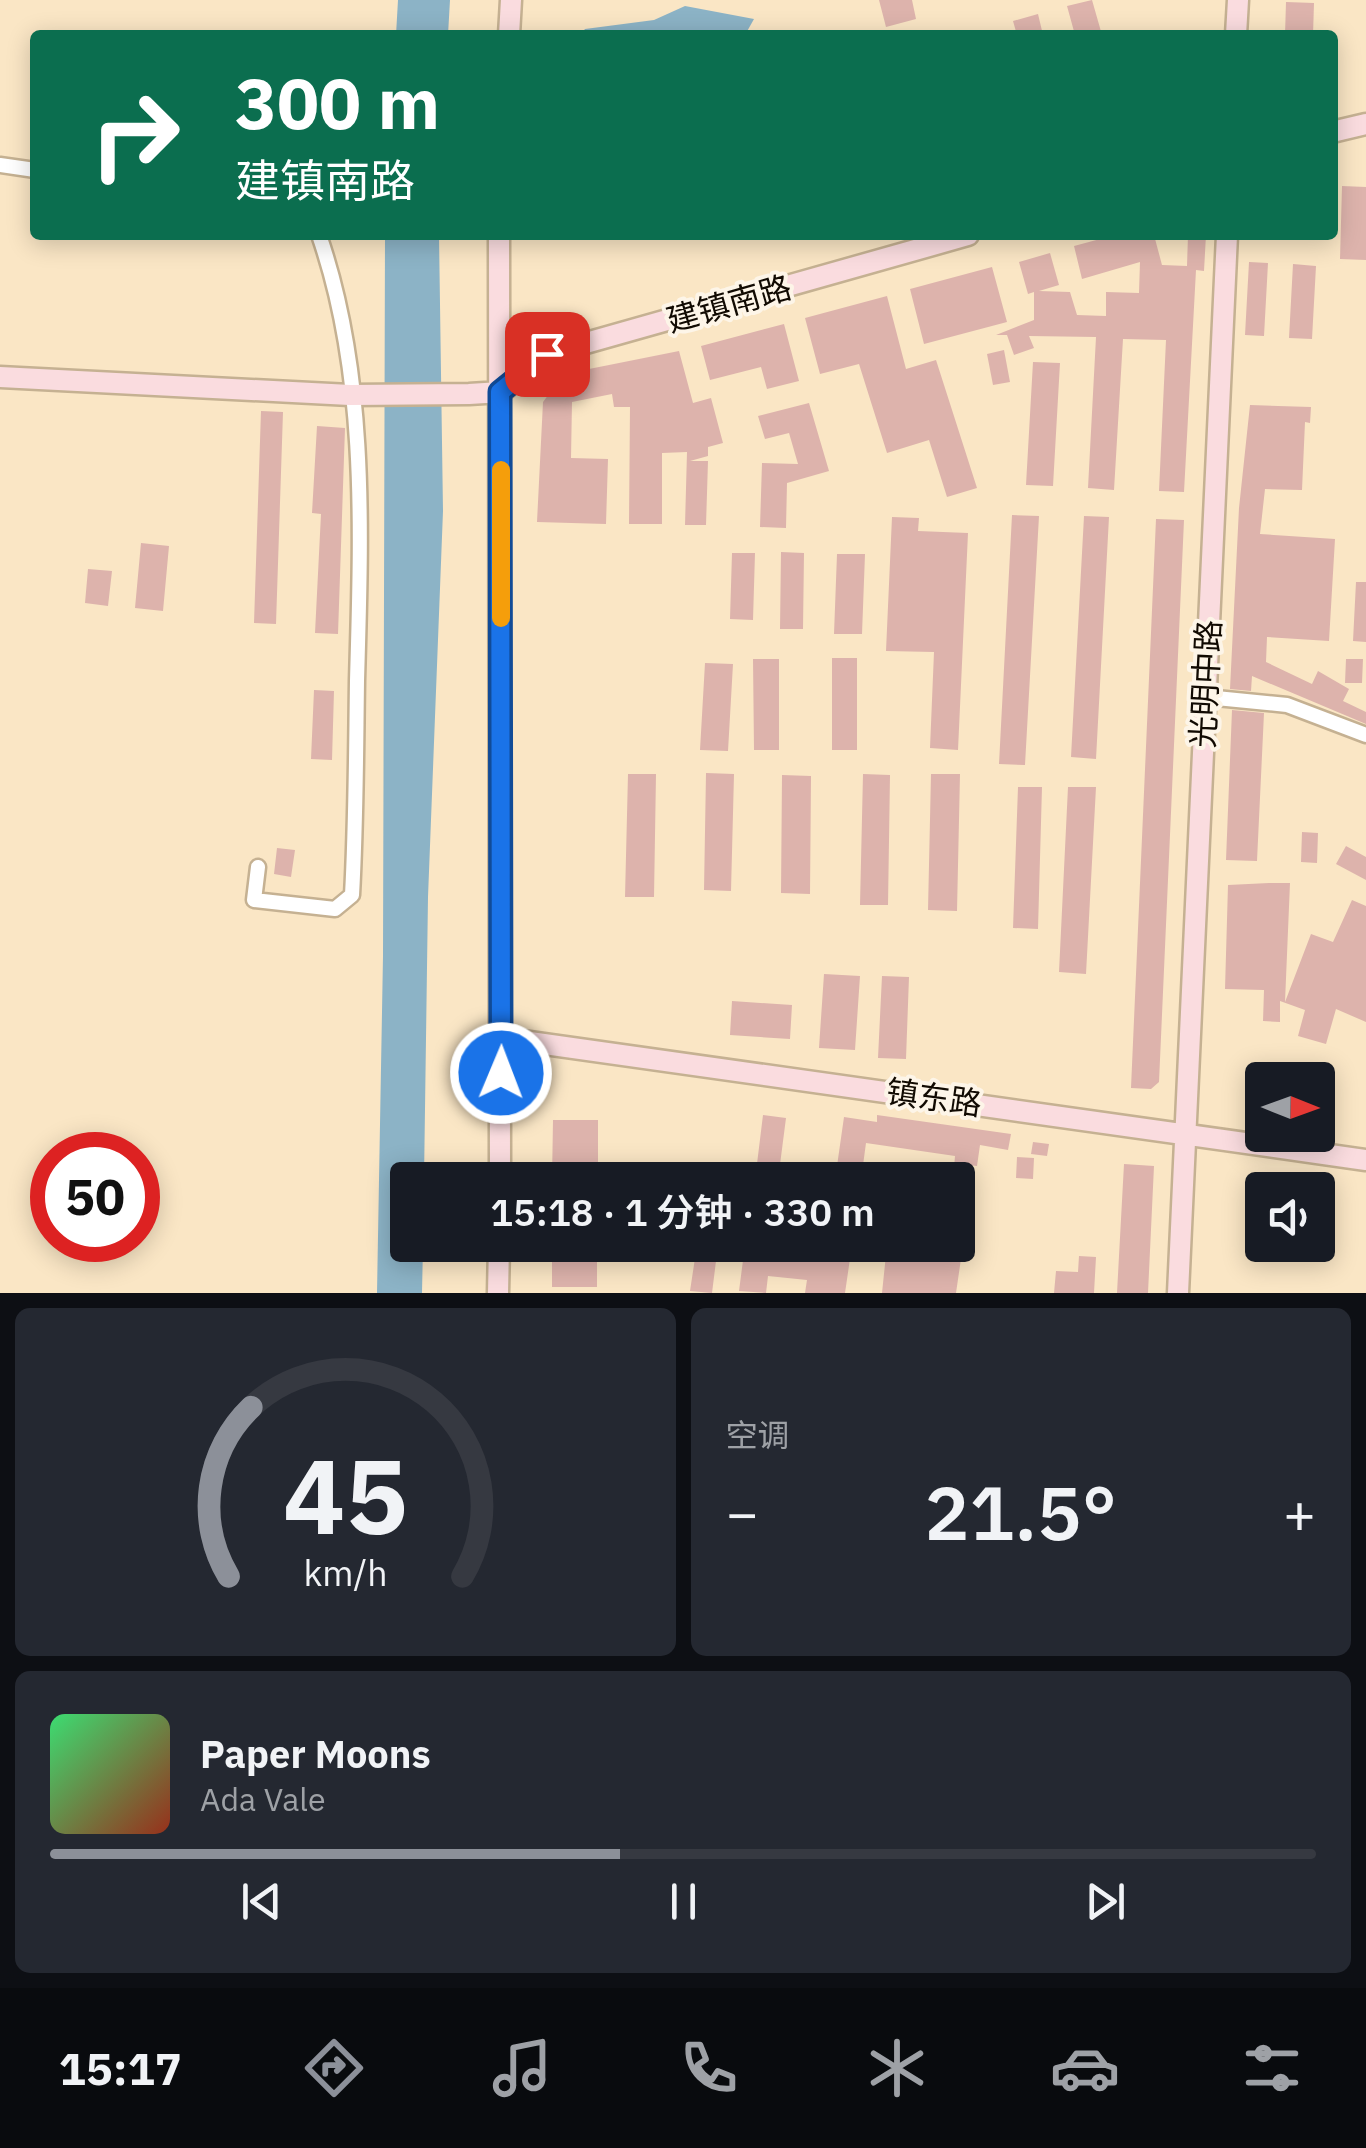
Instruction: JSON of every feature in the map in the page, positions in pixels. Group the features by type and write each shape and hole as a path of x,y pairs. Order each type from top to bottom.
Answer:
{"street":[{"path":"509,30 511,0"},
{"path":"1236,30 1238,0"},
{"path":"1338,131 1366,124"},
{"path":"0,166 30,169"},
{"path":"258,867 254,900 335,909 352,896 362,549 358,395 336,285 320,240"},
{"path":"499,240 500,1162"},
{"name":"建镇南路","path":"500,392 547,354 950,240"},
{"name":"光明中路","path":"1178,1293 1227,240"},
{"path":"0,377 358,395 500,392"},
{"path":"1206,698 1287,704 1366,735"},
{"name":"镇东路","path":"502,1038 1366,1160"},
{"path":"498,1293 499,1262"}],"water":[{"path":"398,0 450,0 448,30 396,30"},
{"path":"685,6 754,19 748,30 584,30 654,20"},
{"path":"385,240 439,240 443,511 428,897 424,1162 390,1162 390,1262 423,1262 422,1293 377,1293 383,956"}],"building":[{"path":"879,0 912,0 916,19 886,27"},
{"path":"1092,0 1101,30 1074,30 1067,6"},
{"path":"1286,2 1314,3 1313,30 1285,30"},
{"path":"1038,14 1042,30 1016,30 1013,21"},
{"path":"1342,186 1366,187 1366,260 1340,259"},
{"path":"1096,240 1155,240 1162,265 1187,266 1188,240 1206,240 1204,271 1196,270 1184,492 1159,491 1166,340 1123,339 1114,490 1088,488 1096,337 1029,336 1034,348 1014,355 1007,335 996,335 1034,320 1034,292 1028,294 1019,262 1050,253 1059,285 1039,291 1070,292 1077,315 1106,316 1106,292 1139,293 1140,262 1082,279 1074,246"},
{"path":"1249,262 1268,263 1264,336 1245,335"},
{"path":"1293,264 1316,266 1312,339 1289,338"},
{"path":"992,267 1007,322 924,344 910,289"},
{"path":"887,296 906,369 936,360 977,488 947,497 929,440 887,453 859,364 820,374 805,318"},
{"path":"784,324 799,381 767,389 761,367 710,380 701,346"},
{"path":"1004,350 1010,382 993,385 987,354"},
{"path":"679,351 693,403 711,398 723,443 708,447 708,456 690,461 708,461 706,525 685,525 687,452 662,453 662,524 629,524 630,407 614,407 612,394 572,402 571,458 608,459 606,524 537,522 543,402 564,374"},
{"path":"1033,362 1060,363 1053,486 1026,485"},
{"path":"809,403 829,471 787,483 786,528 760,527 762,463 798,464 789,433 765,439 758,416"},
{"path":"1250,405 1311,407 1310,423 1305,422 1302,490 1265,489 1260,534 1335,539 1329,641 1267,637 1266,662 1312,684 1318,671 1349,689 1343,701 1366,712 1366,724 1252,676 1251,691 1230,689 1239,508"},
{"path":"261,411 283,412 276,624 254,623"},
{"path":"317,426 345,428 338,634 315,633 321,514 312,513"},
{"path":"1012,515 1039,516 1025,765 999,764"},
{"path":"1084,516 1109,517 1096,759 1071,757"},
{"path":"892,517 919,518 918,531 968,533 958,750 930,748 934,652 886,651"},
{"path":"1156,519 1184,520 1159,1082 1151,1089 1131,1088"},
{"path":"141,543 169,546 163,611 135,608"},
{"path":"781,552 804,553 803,629 780,629"},
{"path":"732,553 755,553 753,620 730,619"},
{"path":"837,554 865,554 862,634 834,634"},
{"path":"88,569 112,571 108,606 85,603"},
{"path":"1356,582 1366,582 1366,642 1353,641"},
{"path":"832,658 857,658 857,750 832,750"},
{"path":"753,659 779,659 779,750 754,750"},
{"path":"1346,659 1363,659 1362,683 1345,683"},
{"path":"705,663 733,664 728,751 700,750"},
{"path":"314,690 334,691 332,760 311,759"},
{"path":"1232,710 1264,713 1257,861 1226,860"},
{"path":"706,773 734,774 731,891 704,890"},
{"path":"628,774 656,774 654,897 625,897"},
{"path":"863,774 890,775 888,905 860,905"},
{"path":"931,774 960,774 957,911 928,910"},
{"path":"782,775 811,776 810,894 781,893"},
{"path":"1018,787 1042,787 1038,929 1013,928"},
{"path":"1068,787 1096,787 1086,974 1059,972"},
{"path":"1302,832 1318,833 1317,863 1301,862"},
{"path":"1346,846 1366,857 1366,880 1336,864"},
{"path":"277,848 295,850 291,877 274,874"},
{"path":"1290,883 1285,1002 1311,934 1333,942 1352,900 1366,906 1366,1022 1336,1009 1326,1044 1298,1036 1305,1010 1280,1001 1280,1022 1263,1021 1264,990 1225,989 1228,885"},
{"path":"824,974 860,976 855,1050 819,1048"},
{"path":"882,976 909,977 906,1059 878,1058"},
{"path":"732,1001 792,1005 790,1039 730,1035"},
{"path":"763,1115 786,1118 780,1162 757,1162"},
{"path":"877,1115 1011,1134 1008,1150 980,1145 977,1166 975,1162 954,1162 955,1156 866,1143 863,1162 838,1162 844,1117 877,1122"},
{"path":"553,1120 598,1120 598,1162 552,1162"},
{"path":"1033,1142 1049,1144 1047,1156 1031,1154"},
{"path":"1017,1157 1034,1158 1033,1179 1016,1178"},
{"path":"1124,1164 1154,1166 1148,1293 1117,1293"},
{"path":"1079,1256 1096,1257 1094,1293 1054,1293 1056,1271 1078,1272"},
{"path":"552,1262 597,1262 597,1287 552,1287"},
{"path":"694,1262 716,1262 712,1293 690,1291"},
{"path":"743,1262 850,1262 845,1293 805,1293 807,1280 768,1276 766,1293 739,1291"},
{"path":"885,1262 961,1262 956,1293 882,1293"}],"slow traffic":[{"path":"501,470 501,618"}],"route":[{"path":"501,1073 500,392 547,354"}]}
